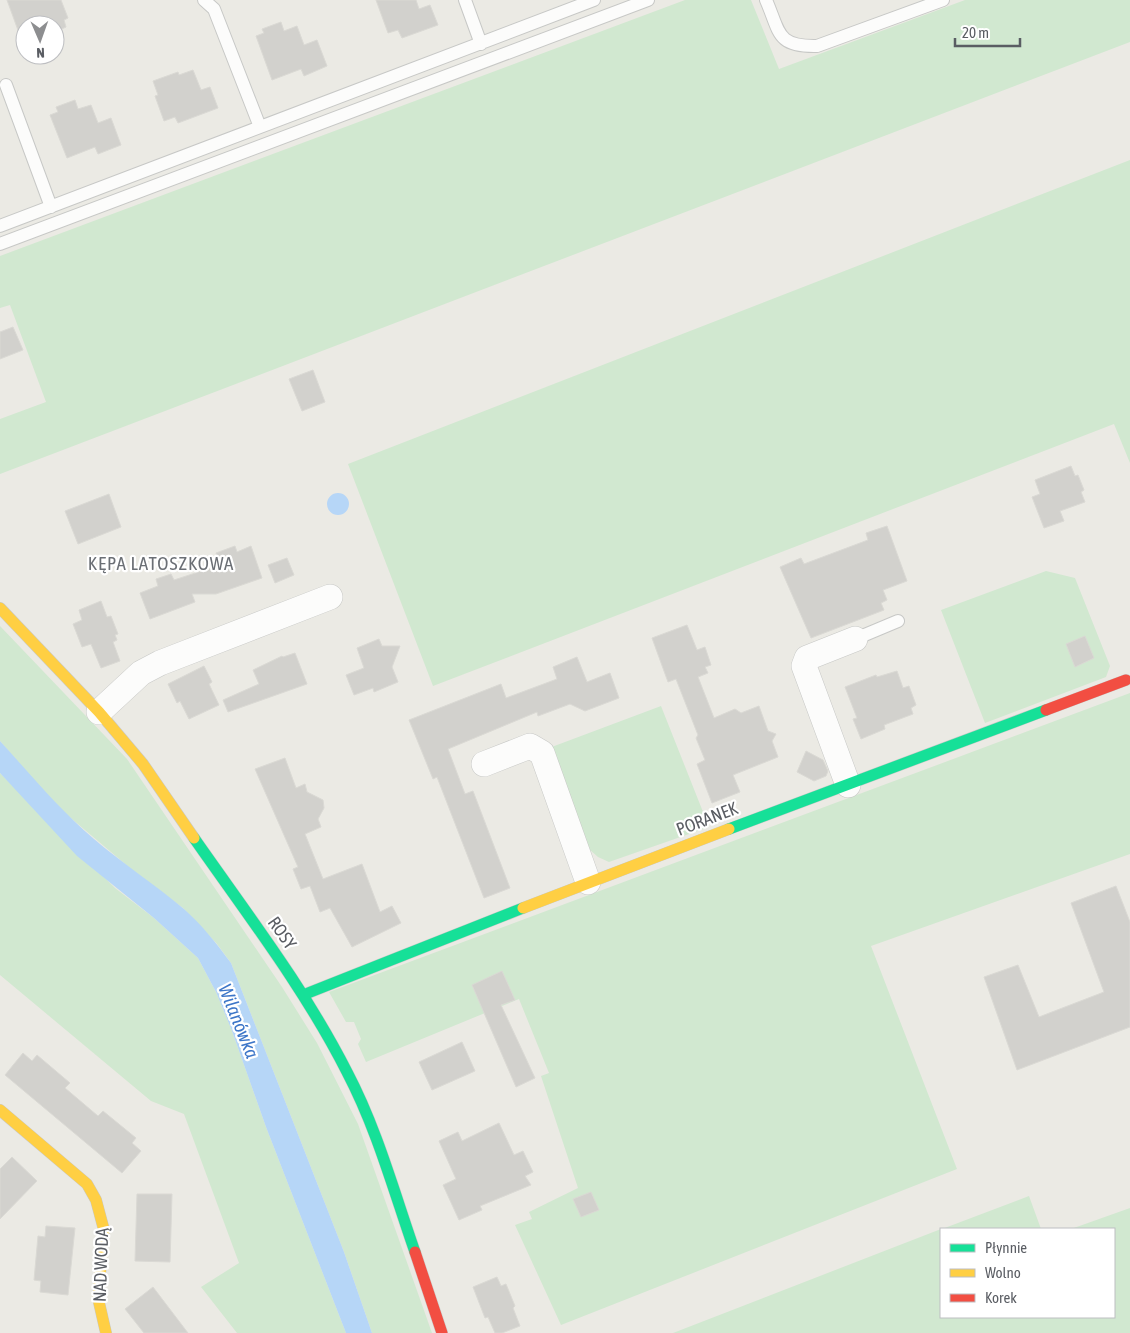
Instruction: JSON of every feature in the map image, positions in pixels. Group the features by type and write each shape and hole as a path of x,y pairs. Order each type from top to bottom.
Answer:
{"street":[{"path":"98,712 135,678 160,663 330,597"},
{"name":"ROSY","path":"0,608 98,712 143,764 303,995 347,1070 367,1113 442,1333"},
{"path":"848,785 804,666 806,658 855,638"},
{"name":"PORANEK","path":"303,995 588,882 1126,680"},
{"path":"484,764 530,746 542,753 588,882"},
{"name":"NAD WODĄ","path":"2,1117 87,1184 96,1200 104,1230 98,1298 99,1310 106,1333"}],"lane":[{"path":"465,0 481,44"},
{"path":"0,226 594,0"},
{"path":"0,244 648,0"},
{"path":"766,0 779,33 787,43 802,46 817,46 943,0"},
{"path":"212,3 260,127"},
{"path":"6,85 51,206"},
{"path":"855,638 898,621"}],"green space":[{"path":"685,0 751,0 779,69 965,0 1130,0 1130,42 0,474 0,419 46,402 10,305 0,308 0,256"},
{"path":"1130,160 1130,463 1114,424 433,686 348,464"},
{"path":"1046,571 1075,578 1110,666 1106,677 985,723 941,610"},
{"path":"0,626 127,759 282,987 317,1043 358,1124 432,1333 372,1333 344,1252 231,963 217,944 183,908 137,874 66,814 0,741"},
{"path":"1130,693 1130,854 871,946 957,1169 561,1325 515,1225 532,1219 529,1212 578,1188 541,1076 549,1073 519,999 366,1062 358,1044 361,1039 354,1022 346,1022 329,992"},
{"path":"661,706 709,827 609,862 598,857 581,842 549,748"},
{"path":"0,773 115,888 154,918 198,958 216,992 232,1031 266,1127 346,1333 237,1333 201,1287 239,1263 184,1114 151,1101 0,975"},
{"path":"1029,1196 1041,1228 945,1228"},
{"path":"1130,1208 1130,1333 673,1333 940,1229 940,1318 1115,1318 1115,1228 1074,1228"}],"water":[{"path":"334,493 342,493 349,500 349,508 342,515 334,515 327,508 327,500"},
{"name":"Wilanówka","path":"0,741 81,828 191,915 231,963 344,1252 372,1333 346,1333 266,1127 232,1031 216,992 198,958 154,918 77,856 0,773"}],"building":[{"path":"7,0 61,0 68,18 65,20 65,15 15,15 15,22"},
{"path":"376,0 416,0 419,9 430,5 438,25 402,38 398,30 388,33"},
{"path":"281,22 284,31 297,26 304,45 317,40 327,66 304,76 301,69 272,80 256,36 264,33 262,29"},
{"path":"193,70 201,90 210,87 218,108 178,123 175,117 164,121 155,96 158,95 153,81 178,72 179,75"},
{"path":"75,100 78,109 91,105 98,123 111,118 121,145 98,154 95,147 67,158 50,115 58,112 56,107"},
{"path":"13,327 23,350 0,359 0,332"},
{"path":"313,370 325,402 302,411 289,379"},
{"path":"1071,466 1075,476 1078,475 1084,490 1081,492 1085,502 1060,511 1064,521 1044,528 1032,497 1040,494 1035,480"},
{"path":"109,494 121,527 78,544 65,511"},
{"path":"887,526 907,581 883,590 887,600 881,603 884,610 811,638 780,567 801,558 804,564 868,540 866,533"},
{"path":"235,546 237,552 251,546 262,578 216,594 192,594 195,602 150,619 140,593 158,586 156,579 171,574 174,580 220,565 216,553"},
{"path":"287,558 294,575 275,583 268,565"},
{"path":"101,601 107,617 111,616 118,634 115,635 117,640 113,642 120,661 101,668 91,644 82,647 73,624 82,620 79,610"},
{"path":"687,625 697,650 705,647 711,665 705,667 708,673 698,677 714,718 735,709 741,713 759,706 768,731 776,734 772,741 778,757 733,775 740,792 712,803 697,764 705,760 696,738 698,735 676,679 668,682 652,638"},
{"path":"1085,636 1094,658 1075,667 1066,644"},
{"path":"379,639 382,646 400,646 392,667 398,682 374,692 373,688 354,695 346,675 364,668 357,648"},
{"path":"295,653 307,684 228,712 223,700 259,684 253,670 282,656"},
{"path":"577,657 587,682 610,673 619,698 585,711 570,704 538,716 537,712 448,749 465,794 473,791 510,888 484,898 437,777 433,779 409,720 501,684 506,698 557,679 553,667"},
{"path":"204,666 212,682 209,684 219,705 189,719 180,701 177,703 168,684"},
{"path":"897,671 903,688 909,686 916,705 911,708 913,714 884,725 885,729 861,739 853,719 857,718 845,687 876,675 877,677"},
{"path":"806,751 823,760 828,771 826,776 814,781 797,772"},
{"path":"285,758 296,788 305,784 307,792 323,800 324,808 318,819 321,827 305,834 323,879 362,864 380,912 392,906 401,923 352,947 330,908 320,912 310,886 301,889 293,869 298,867 255,769"},
{"path":"1116,886 1130,922 1130,1027 1017,1070 984,977 1018,965 1039,1017 1104,992 1071,903"},
{"path":"502,971 515,1000 501,1005 535,1078 516,1087 472,985"},
{"path":"462,1042 475,1071 432,1090 419,1062"},
{"path":"23,1053 32,1061 37,1055 70,1083 65,1088 98,1116 103,1111 136,1138 132,1143 141,1151 122,1173 5,1075"},
{"path":"499,1123 514,1155 523,1151 533,1172 525,1176 531,1185 480,1206 482,1210 459,1220 443,1185 456,1179 439,1141 458,1132 462,1141"},
{"path":"12,1157 37,1181 0,1219 0,1169"},
{"path":"591,1192 599,1210 581,1217 573,1199"},
{"path":"137,1194 172,1194 170,1262 135,1261"},
{"path":"46,1226 75,1228 68,1295 40,1292 41,1281 34,1280 38,1236 45,1237"},
{"path":"497,1277 501,1286 506,1284 515,1306 513,1308 520,1326 502,1333 495,1333 488,1317 485,1318 473,1287"},
{"path":"153,1287 188,1333 144,1333 125,1309"}],"traffic: fast":[{"path":"729,829 1046,710"},
{"path":"194,838 255,924 331,1041 358,1094 376,1138 415,1252"},
{"path":"303,995 523,908"}],"traffic: slow":[{"path":"0,608 99,712 143,764 194,838"},
{"path":"523,908 729,829"},
{"path":"0,1110 87,1184 96,1200 104,1230 98,1298 106,1333"}],"traffic: jam":[{"path":"1046,710 1126,680"},
{"path":"415,1252 442,1333"}],"district":[{"name":"KĘPA LATOSZKOWA","path":"161,563"}]}
